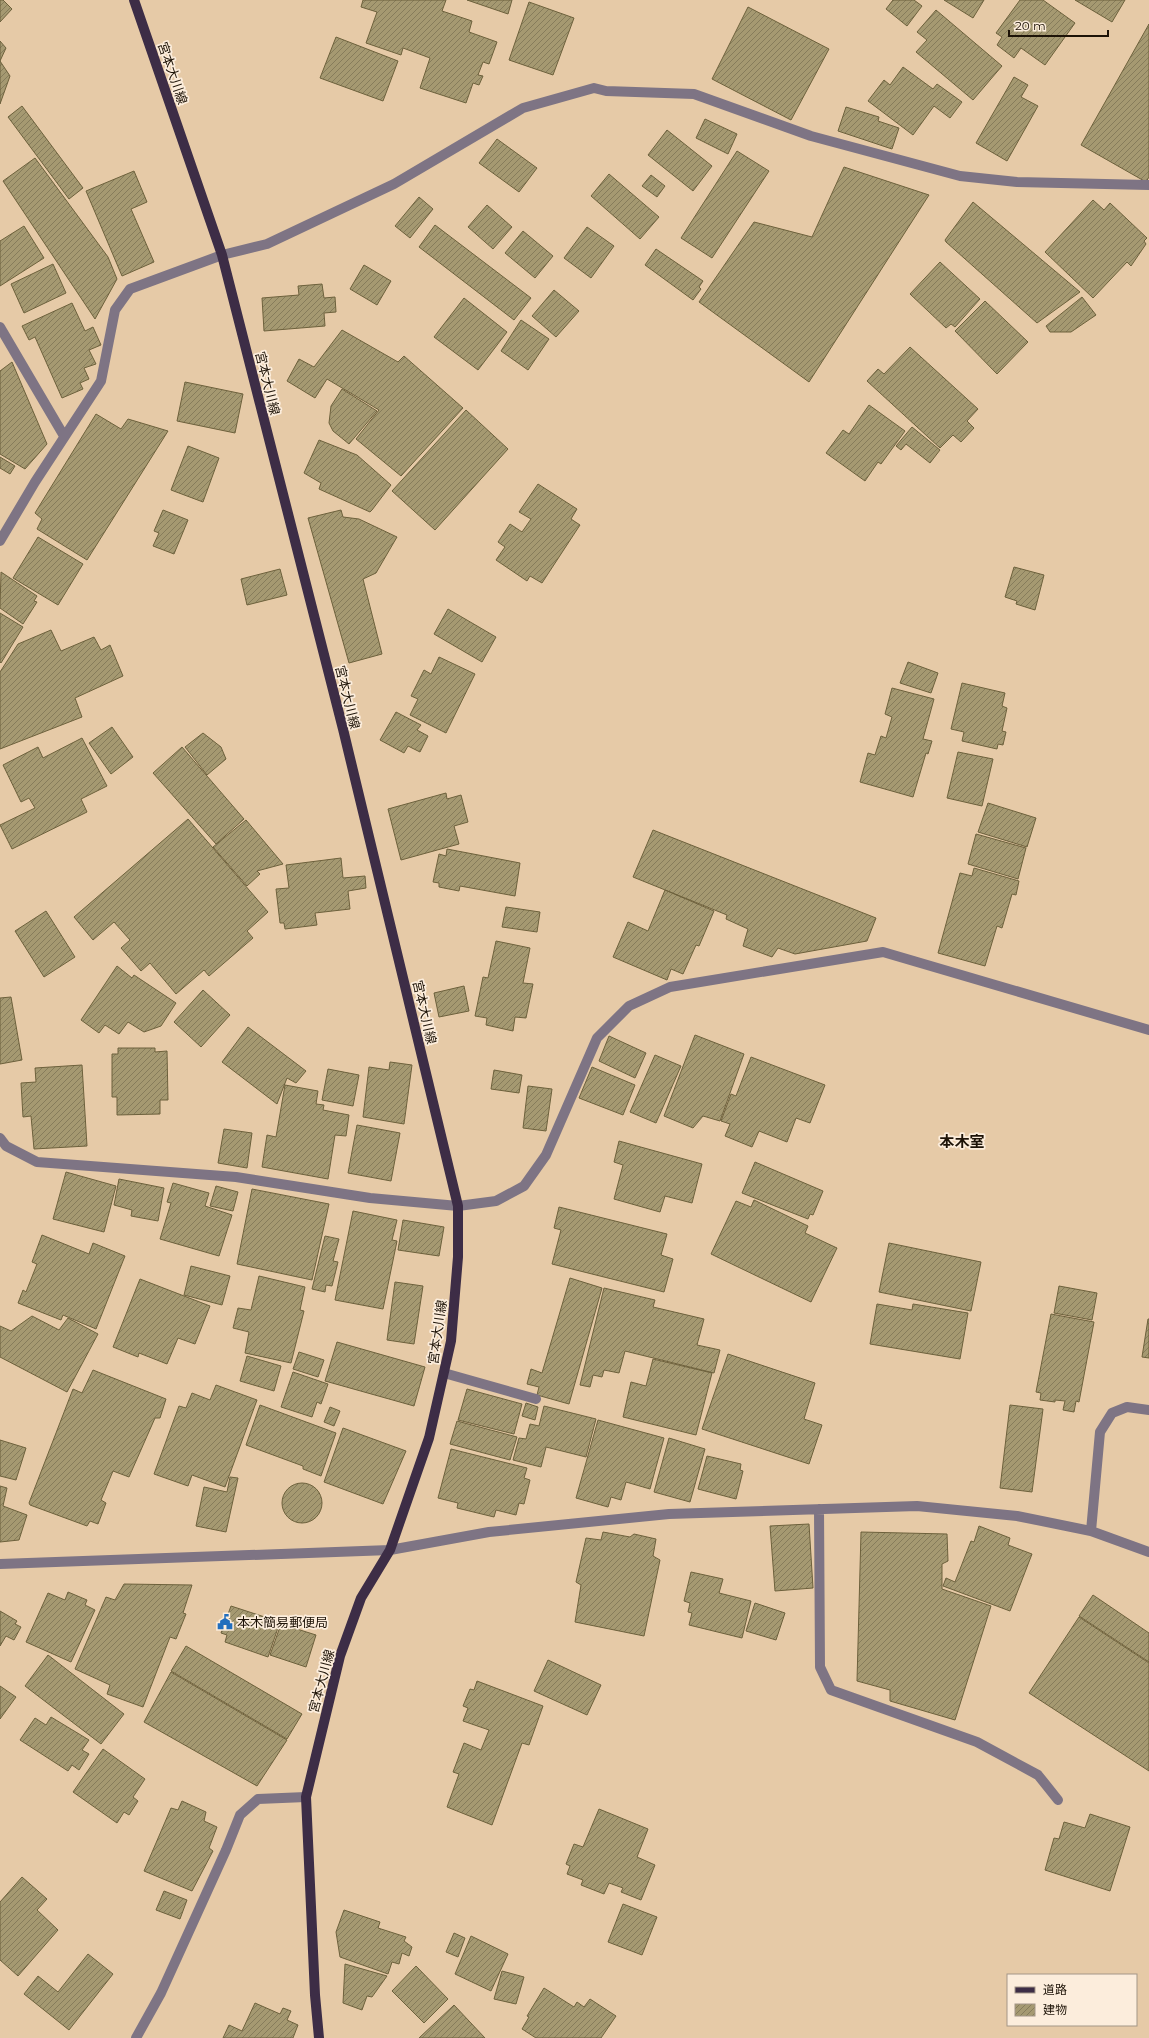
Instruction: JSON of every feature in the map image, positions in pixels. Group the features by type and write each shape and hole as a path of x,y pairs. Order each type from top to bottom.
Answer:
{"main road":[{"name":"宮本大川線","path":"134,0 222,255 343,729 458,1206 458,1265 451,1341 429,1438 390,1550 361,1598 340,1656 306,1797 315,1996 319,2038"}],"street":[{"path":"0,541 64,436 101,381 115,310 130,288 222,255 267,244 394,184 523,108 594,88 606,91 694,94 811,136 960,176 1017,182 1149,185"},
{"path":"0,327 64,436"},
{"path":"0,1138 6,1146 37,1162 236,1177 370,1198 458,1206 496,1201 524,1186 546,1155 597,1038 629,1006 670,987 883,952 1149,1030"},
{"path":"444,1373 536,1399"},
{"path":"1091,1531 1100,1432 1112,1413 1127,1408 1149,1410"},
{"path":"0,1564 390,1550 489,1532 669,1514 917,1506 1017,1516 1091,1531 1149,1552"},
{"path":"819,1509 820,1667 831,1690 977,1742 1038,1775 1058,1800"},
{"path":"136,2038 165,1986 226,1850 240,1815 258,1799 306,1797"}],"building":[{"path":"0,0 3,0 12,9 0,22"},
{"path":"363,0 446,0 442,11 472,21 469,32 497,42 489,64 483,62 478,75 483,76 479,85 473,83 466,103 420,88 430,58 403,48 401,55 366,43 377,12 361,7"},
{"path":"467,0 512,0 508,14"},
{"path":"893,0 914,0 922,6 907,26 886,9"},
{"path":"944,0 984,0 973,18"},
{"path":"1020,0 1043,0 1075,23 1045,65 1021,48 1014,58 997,45 1002,37 996,33"},
{"path":"1075,0 1125,0 1112,22"},
{"path":"529,2 574,18 553,75 509,60"},
{"path":"748,7 829,49 791,120 712,79"},
{"path":"936,10 1002,66 973,100 916,52 927,40 917,32"},
{"path":"1149,24 1149,177 1146,182 1081,145"},
{"path":"336,37 398,61 383,101 320,78"},
{"path":"0,41 6,48 0,61"},
{"path":"0,61 10,76 0,104"},
{"path":"903,67 933,89 937,84 962,102 950,118 934,106 913,135 868,101 884,80 890,85"},
{"path":"1014,77 1028,85 1021,97 1038,106 1007,161 976,143"},
{"path":"22,106 83,188 69,199 8,117"},
{"path":"846,107 879,117 878,121 899,128 892,149 838,131"},
{"path":"705,119 737,134 728,154 696,138"},
{"path":"667,130 712,166 693,191 648,155"},
{"path":"497,139 537,168 519,192 479,163"},
{"path":"737,151 769,171 712,258 681,238"},
{"path":"35,158 108,257 117,279 95,319 3,181"},
{"path":"844,167 929,195 809,382 699,302 754,222 812,237"},
{"path":"134,171 147,202 131,209 154,262 122,276 86,191"},
{"path":"609,174 659,217 640,239 591,196"},
{"path":"651,175 665,186 657,197 642,186"},
{"path":"419,197 433,209 410,238 395,226"},
{"path":"1093,200 1104,210 1110,203 1147,238 1144,241 1146,244 1131,266 1127,262 1093,298 1045,252"},
{"path":"973,202 1080,292 1037,323 946,242 945,240"},
{"path":"487,205 512,227 493,249 468,227"},
{"path":"435,225 531,298 514,320 419,247"},
{"path":"24,226 44,258 0,286 0,241"},
{"path":"587,227 614,246 591,278 564,258"},
{"path":"523,231 553,256 535,278 505,253"},
{"path":"656,249 703,281 699,287 701,289 693,300 645,265"},
{"path":"940,262 980,299 955,327 951,324 946,328 910,294"},
{"path":"53,264 66,293 24,313 11,284"},
{"path":"364,265 391,281 377,305 350,289"},
{"path":"322,284 324,298 335,297 336,312 324,313 325,326 264,331 262,298 299,295 298,286"},
{"path":"554,290 579,311 556,337 532,316"},
{"path":"1082,297 1096,315 1071,332 1050,332 1046,326"},
{"path":"464,298 507,332 478,370 434,337"},
{"path":"985,301 1028,342 997,374 955,331"},
{"path":"72,303 85,331 93,327 101,345 89,350 96,364 84,368 89,379 80,383 83,389 62,398 35,337 29,340 22,326"},
{"path":"521,320 549,339 528,370 501,351"},
{"path":"342,330 398,362 404,356 463,408 401,476 356,439 379,410 327,379 315,398 287,381 299,359 314,367"},
{"path":"910,347 978,409 967,421 974,428 961,442 953,435 940,448 867,381 878,369 884,374"},
{"path":"12,362 47,444 25,469 0,454 0,371"},
{"path":"185,382 243,394 235,433 177,421"},
{"path":"342,389 377,411 349,444 333,431 329,423 331,406"},
{"path":"869,405 905,431 881,464 878,462 865,481 826,453 843,430 849,434"},
{"path":"466,410 508,449 435,530 392,491"},
{"path":"96,414 121,429 128,419 168,431 87,560 37,529 42,519 35,513"},
{"path":"912,427 940,450 930,463 906,444 901,450 896,446"},
{"path":"319,440 357,455 391,485 370,512 319,489 321,483 304,473"},
{"path":"188,446 219,458 203,502 171,490"},
{"path":"0,457 15,466 10,474 0,468"},
{"path":"538,484 577,509 571,519 580,525 542,583 530,576 527,581 496,560 505,547 498,542 510,524 522,532 531,519 519,512"},
{"path":"163,510 188,520 174,554 153,546 159,533 154,531"},
{"path":"341,510 343,517 359,519 397,537 376,573 363,579 382,654 349,663 308,518"},
{"path":"38,537 83,564 58,605 13,578"},
{"path":"1014,567 1044,575 1035,610 1016,604 1017,601 1005,597"},
{"path":"280,569 287,595 247,605 241,579"},
{"path":"1,572 37,596 34,601 37,602 23,624 0,608"},
{"path":"448,609 496,637 482,662 434,634"},
{"path":"0,613 23,627 1,663 0,662"},
{"path":"51,630 61,651 94,637 101,650 110,645 123,676 75,698 82,717 0,749 0,672 18,644"},
{"path":"439,657 475,674 446,733 410,715 418,699 411,696 424,670 431,674"},
{"path":"908,662 938,673 931,693 900,683"},
{"path":"962,683 1005,693 1002,706 1007,708 1002,731 1006,732 1003,745 998,744 997,749 962,741 964,732 951,729"},
{"path":"892,688 934,699 923,739 932,741 928,754 926,753 913,797 860,782 868,753 875,755 881,736 886,738 892,717 885,714"},
{"path":"396,712 421,725 417,730 428,736 420,752 408,746 404,753 380,740"},
{"path":"112,727 133,757 111,774 89,743"},
{"path":"203,733 221,747 226,759 207,775 185,747"},
{"path":"82,738 107,786 81,799 87,812 12,849 0,825 35,808 29,798 21,802 3,765 38,747 43,758"},
{"path":"182,747 244,819 216,844 153,773"},
{"path":"958,752 993,759 982,806 947,798"},
{"path":"446,793 447,799 461,795 468,822 454,826 459,844 401,860 388,809"},
{"path":"988,803 1036,818 1027,847 978,832"},
{"path":"188,819 268,912 247,931 253,938 209,976 204,970 176,994 150,963 141,971 121,948 130,940 114,922 93,940 74,917"},
{"path":"246,820 283,864 257,871 260,874 247,886 213,847"},
{"path":"653,830 876,918 867,941 795,954 778,948 772,957 743,946 748,929 726,919 727,915 633,877"},
{"path":"976,834 1026,848 1018,879 968,864"},
{"path":"447,849 520,863 515,896 460,886 459,891 439,887 439,883 433,882 439,854 446,856"},
{"path":"341,858 343,878 365,876 366,888 348,891 350,909 315,913 317,925 285,929 284,923 280,923 276,889 289,888 286,865"},
{"path":"974,868 1019,881 1016,895 1012,894 1002,928 997,926 985,966 938,953 960,873 972,876"},
{"path":"665,890 714,911 699,946 696,945 683,974 671,969 667,980 613,957 628,922 648,931"},
{"path":"506,907 540,912 537,932 502,927"},
{"path":"46,911 75,957 44,977 15,931"},
{"path":"496,941 530,948 523,983 533,984 526,1018 515,1017 513,1031 486,1025 487,1018 475,1016 483,977 488,978"},
{"path":"117,966 132,978 134,975 176,1003 161,1026 144,1032 128,1022 119,1034 105,1025 99,1033 81,1020"},
{"path":"464,986 469,1011 439,1017 434,993"},
{"path":"203,990 230,1015 201,1047 174,1022"},
{"path":"11,997 22,1060 0,1064 0,998"},
{"path":"248,1027 306,1071 296,1083 287,1078 277,1104 222,1062"},
{"path":"695,1035 744,1054 720,1121 703,1116 693,1128 664,1116"},
{"path":"609,1036 646,1053 635,1078 599,1061"},
{"path":"118,1048 155,1048 155,1052 167,1051 168,1100 160,1100 160,1114 117,1115 117,1097 112,1097 112,1054 118,1054"},
{"path":"655,1055 681,1066 656,1123 630,1112"},
{"path":"751,1057 825,1085 810,1123 796,1118 787,1142 759,1131 752,1147 725,1136 730,1124 721,1121 731,1094 736,1096"},
{"path":"390,1062 412,1065 404,1124 363,1117 369,1067 389,1070"},
{"path":"82,1065 87,1146 34,1149 31,1116 23,1117 21,1083 36,1082 35,1068"},
{"path":"592,1067 635,1085 623,1115 579,1098"},
{"path":"328,1069 359,1075 353,1106 322,1100"},
{"path":"494,1070 522,1075 519,1093 491,1089"},
{"path":"285,1085 318,1091 316,1104 324,1105 323,1110 349,1115 346,1136 335,1135 328,1179 262,1167 267,1135 276,1137"},
{"path":"528,1086 552,1089 546,1131 523,1128"},
{"path":"357,1125 400,1133 391,1181 348,1173"},
{"path":"224,1129 252,1133 247,1168 218,1163"},
{"path":"619,1141 702,1164 692,1203 665,1196 660,1212 614,1199 623,1165 614,1162"},
{"path":"755,1162 823,1191 813,1215 810,1214 808,1219 742,1193"},
{"path":"66,1172 116,1186 104,1232 53,1219"},
{"path":"119,1179 164,1188 158,1221 131,1216 132,1210 114,1205"},
{"path":"173,1183 209,1193 205,1206 232,1215 219,1256 160,1239 171,1203 167,1202"},
{"path":"216,1186 238,1192 233,1211 210,1206"},
{"path":"252,1189 329,1204 312,1280 237,1264"},
{"path":"754,1200 808,1226 805,1233 837,1248 811,1302 711,1254 736,1201 751,1207"},
{"path":"559,1207 667,1234 661,1255 673,1259 664,1292 552,1264 561,1230 554,1228"},
{"path":"353,1211 397,1220 392,1240 397,1241 383,1309 335,1300"},
{"path":"403,1220 444,1227 439,1256 398,1250"},
{"path":"42,1235 89,1254 93,1243 125,1256 96,1329 63,1315 61,1320 18,1303 23,1290 26,1292 37,1264 32,1262"},
{"path":"325,1236 339,1239 333,1261 338,1262 332,1286 326,1285 325,1292 312,1289"},
{"path":"889,1243 981,1262 971,1311 879,1292"},
{"path":"191,1266 230,1276 222,1305 184,1295"},
{"path":"259,1276 305,1287 300,1310 304,1311 291,1363 245,1353 249,1332 233,1328 238,1308 251,1310"},
{"path":"570,1278 602,1288 569,1404 537,1395 539,1387 527,1384 531,1369 542,1373"},
{"path":"140,1279 210,1306 195,1344 178,1338 167,1364 139,1353 138,1357 113,1347"},
{"path":"395,1282 423,1286 414,1344 387,1340"},
{"path":"1059,1286 1097,1293 1092,1320 1054,1313"},
{"path":"604,1288 655,1300 653,1307 704,1319 697,1345 720,1350 714,1373 625,1351 619,1373 604,1370 602,1377 593,1375 590,1387 580,1385"},
{"path":"877,1304 912,1310 913,1304 968,1313 960,1359 870,1344"},
{"path":"1051,1314 1094,1322 1079,1402 1076,1401 1074,1412 1063,1410 1065,1401 1055,1400 1055,1402 1040,1400 1041,1393 1036,1392"},
{"path":"32,1316 59,1330 68,1318 98,1334 67,1392 0,1357 0,1326 11,1331"},
{"path":"1149,1319 1149,1358 1142,1357"},
{"path":"337,1342 425,1367 414,1406 325,1381"},
{"path":"299,1352 324,1360 318,1377 293,1369"},
{"path":"728,1354 815,1383 804,1419 822,1425 809,1464 702,1429"},
{"path":"247,1356 281,1366 274,1391 240,1381"},
{"path":"653,1359 712,1373 696,1435 623,1417 631,1382 646,1386"},
{"path":"93,1370 166,1399 160,1418 155,1418 129,1477 113,1471 101,1500 106,1503 98,1524 90,1521 87,1526 30,1505 29,1503 73,1389 82,1393"},
{"path":"293,1372 328,1384 321,1404 317,1402 312,1417 281,1407"},
{"path":"216,1385 257,1400 225,1487 192,1475 188,1486 154,1474 179,1406 186,1408 192,1393 210,1400"},
{"path":"467,1389 522,1404 514,1434 458,1420"},
{"path":"526,1403 538,1407 535,1420 522,1416"},
{"path":"260,1405 336,1433 321,1476 303,1469 303,1466 246,1445"},
{"path":"1010,1405 1043,1409 1032,1492 1000,1488"},
{"path":"544,1406 596,1419 586,1457 546,1447 541,1467 513,1460 519,1438 526,1439 530,1424 539,1426"},
{"path":"330,1407 340,1411 334,1426 324,1422"},
{"path":"598,1420 664,1438 650,1489 626,1482 621,1500 611,1497 608,1507 576,1498"},
{"path":"457,1421 517,1437 510,1460 450,1444"},
{"path":"343,1428 406,1451 383,1504 324,1482"},
{"path":"669,1438 705,1449 690,1502 654,1492"},
{"path":"0,1440 26,1448 16,1480 0,1476"},
{"path":"451,1449 527,1468 524,1478 530,1480 524,1504 519,1503 516,1515 496,1510 494,1517 457,1508 458,1503 438,1498"},
{"path":"707,1456 741,1464 740,1470 743,1471 736,1499 698,1489"},
{"path":"230,1477 238,1478 226,1532 196,1526 204,1487 227,1492"},
{"path":"306,1483 313,1486 319,1492 322,1503 321,1511 313,1520 306,1523 298,1523 291,1520 283,1511 282,1499 285,1492 294,1484"},
{"path":"0,1486 7,1488 3,1506 27,1515 19,1540 0,1542"},
{"path":"809,1524 813,1588 775,1591 770,1526"},
{"path":"979,1526 1010,1538 1008,1545 1032,1554 1010,1611 943,1586 946,1578 955,1582 971,1541 974,1542"},
{"path":"603,1532 630,1537 634,1534 656,1539 653,1556 660,1560 644,1636 575,1622 581,1585 576,1582 586,1538 601,1540"},
{"path":"861,1532 947,1534 948,1561 942,1564 942,1589 991,1606 955,1720 890,1701 890,1690 857,1681"},
{"path":"691,1572 723,1579 719,1593 751,1601 742,1638 689,1625 692,1613 688,1612 690,1603 684,1601"},
{"path":"124,1584 192,1585 183,1613 186,1614 176,1639 170,1637 143,1707 107,1694 110,1685 75,1669 106,1597 115,1600"},
{"path":"68,1592 87,1600 85,1605 95,1610 71,1662 26,1642 48,1593 65,1600"},
{"path":"1093,1595 1149,1633 1149,1662 1079,1616"},
{"path":"755,1603 785,1613 776,1640 746,1631"},
{"path":"231,1606 280,1622 268,1657 225,1642 227,1635 221,1633"},
{"path":"0,1611 17,1621 15,1624 21,1627 14,1640 6,1636 0,1646"},
{"path":"1079,1617 1149,1663 1149,1771 1029,1693"},
{"path":"281,1624 316,1635 306,1667 270,1655"},
{"path":"186,1646 302,1714 287,1739 171,1671"},
{"path":"48,1655 124,1714 101,1744 25,1686"},
{"path":"548,1660 601,1685 587,1715 534,1691"},
{"path":"171,1672 287,1740 257,1786 144,1722"},
{"path":"477,1681 543,1706 529,1745 522,1743 492,1825 447,1807 459,1774 453,1772 464,1743 481,1750 489,1730 463,1721 468,1708 463,1706 470,1689 474,1690"},
{"path":"0,1686 16,1697 0,1719"},
{"path":"51,1717 89,1740 82,1750 89,1754 79,1770 72,1765 68,1771 20,1740 35,1718 46,1725"},
{"path":"103,1749 145,1779 133,1797 138,1801 129,1815 124,1812 117,1823 73,1792"},
{"path":"182,1801 206,1812 204,1821 217,1827 209,1848 213,1851 192,1891 144,1871 171,1808 178,1810"},
{"path":"599,1809 648,1829 637,1857 655,1865 641,1900 621,1892 623,1888 609,1883 604,1894 581,1885 583,1880 567,1874 570,1866 566,1864 574,1844 583,1847"},
{"path":"1090,1814 1130,1827 1110,1891 1045,1870 1054,1838 1059,1839 1064,1822 1085,1828"},
{"path":"22,1877 47,1899 37,1910 58,1930 18,1976 0,1960 0,1902"},
{"path":"164,1891 187,1900 180,1919 156,1910"},
{"path":"623,1904 657,1917 642,1955 608,1942"},
{"path":"344,1910 380,1922 378,1928 406,1937 404,1941 412,1947 409,1956 402,1953 399,1964 392,1962 388,1974 340,1957 336,1932"},
{"path":"454,1933 465,1938 458,1957 446,1952"},
{"path":"471,1936 508,1954 491,1991 455,1974"},
{"path":"88,1954 113,1974 69,2030 24,1994 38,1976 58,1992"},
{"path":"345,1964 387,1976 372,1997 367,1996 362,2010 343,2003"},
{"path":"416,1966 448,1999 424,2023 392,1991"},
{"path":"502,1971 524,1977 516,2004 494,1999"},
{"path":"544,1988 574,2007 577,2002 584,2007 590,1999 616,2016 601,2038 536,2038 522,2029 529,2017 527,2016"},
{"path":"255,2003 280,2014 283,2008 291,2011 287,2020 298,2025 293,2038 223,2038 229,2025 242,2031"},
{"path":"454,2005 485,2038 419,2038 453,2006"}],"place":[{"name":"本木簡易郵便局","path":"225,1622"}],"district":[{"name":"本木室","path":"962,1141"}]}
